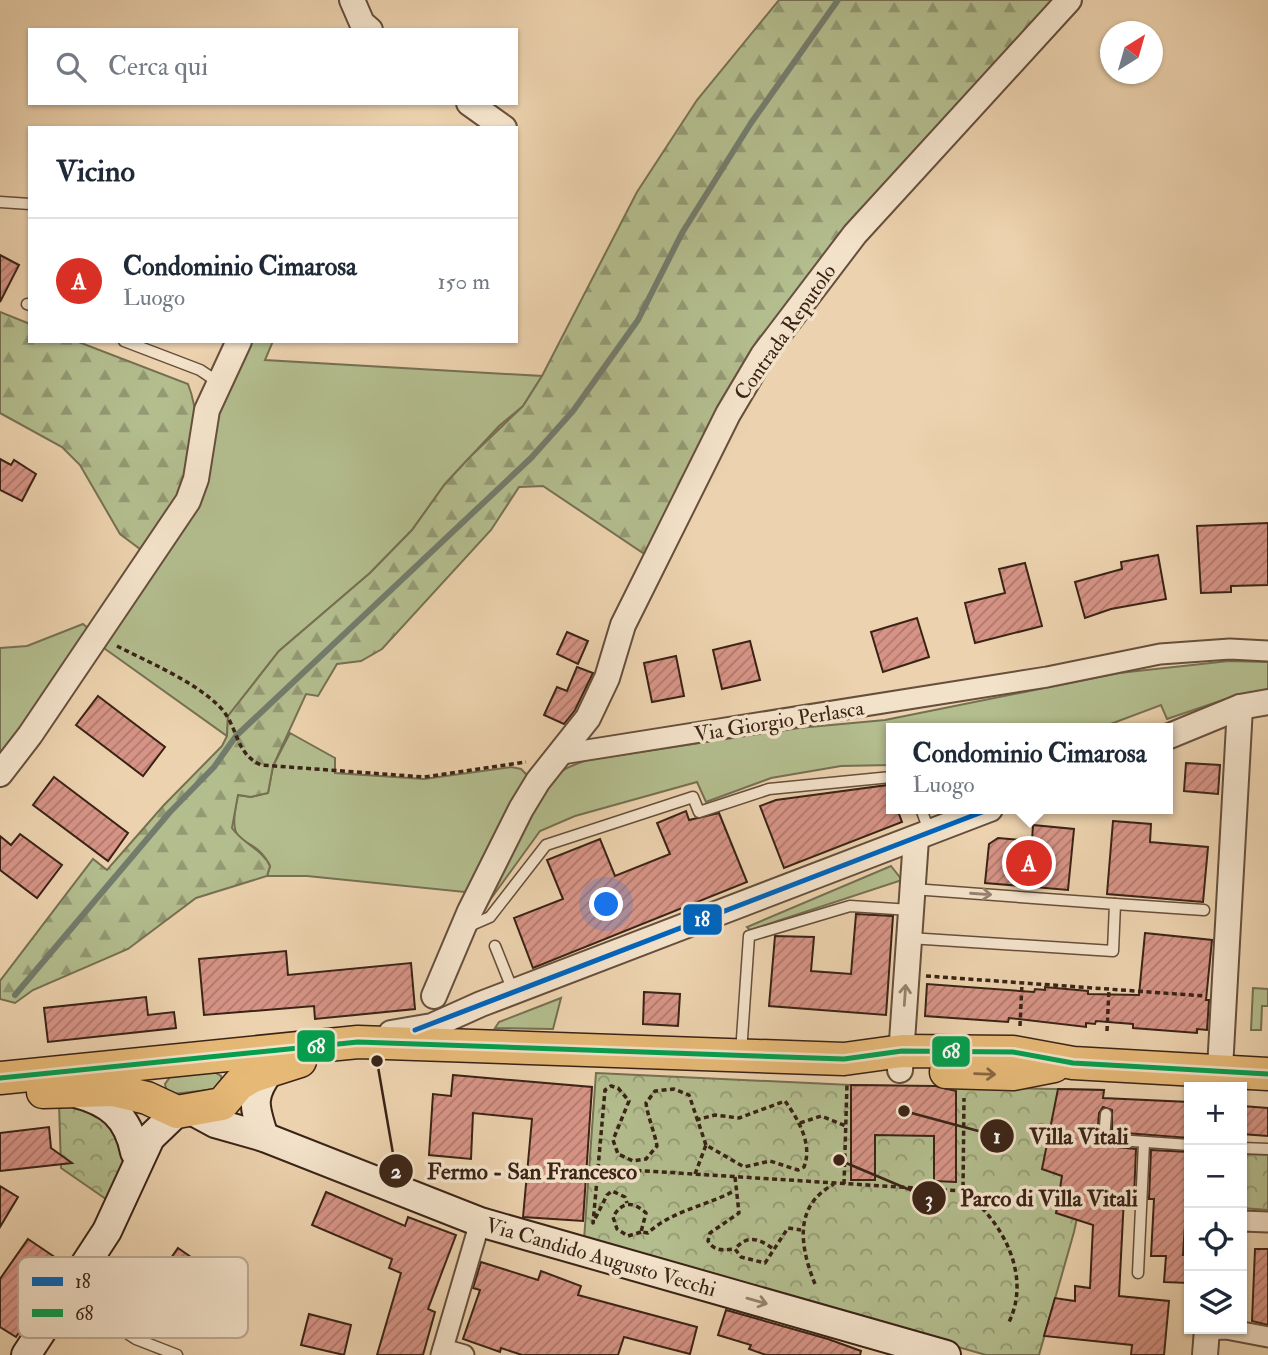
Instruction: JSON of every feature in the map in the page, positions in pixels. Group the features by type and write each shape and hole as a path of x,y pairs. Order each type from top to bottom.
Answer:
{"main road":[{"path":"0,1078 297,1047 358,1042 423,1042 450,1034"},
{"path":"91,1257 107,1231 149,1138 184,1111 222,1104 237,1088 270,1070 299,1061 450,1034 741,1056 846,1071 901,1060 1013,1074 1073,1063 1220,1079 1268,1074"},
{"path":"217,1055 232,1064 237,1088 264,1137"},
{"path":"129,1184 147,1098 148,1077 162,1060"},
{"path":"264,1137 254,1101 258,1086 270,1070"},
{"path":"0,1097 113,1090 184,1111"},
{"path":"70,1091 108,1104 121,1117 131,1133 135,1152"},
{"name":"Via Candido Augusto Vecchi","path":"184,1111 264,1137 480,1223 938,1354"},
{"path":"26,1355 38,1338"}],"street":[{"path":"352,0 362,23 368,28"},
{"name":"Contrada Reputolo","path":"562,754 588,718 607,678 622,625 728,414 763,355 855,234 1069,0"},
{"path":"472,105 501,126"},
{"path":"0,774 188,501 196,479 206,410 238,343"},
{"name":"Via Giorgio Perlasca","path":"562,754 1047,677 1160,654 1230,649 1268,651"},
{"path":"1173,735 1240,707 1268,702"},
{"path":"1220,1079 1240,707"},
{"path":"397,1033 434,996 521,809 538,781 562,754"},
{"path":"297,1047 358,1035 419,1030 450,1034 513,992 978,814"},
{"path":"901,1060 912,900 923,836"},
{"path":"434,996 436,1011 450,1034"},
{"path":"1247,1221 1268,1222"},
{"path":"464,1355 442,1352 480,1223"},
{"path":"1247,1333 1268,1337"},
{"path":"1205,1355 1207,1334"}],"lane":[{"path":"0,202 28,204"},
{"path":"129,343 200,370 218,382"},
{"path":"463,929 489,917 546,845 693,797 699,811 769,789 886,777"},
{"path":"921,814 923,836"},
{"path":"741,1056 750,936 850,906 912,900 1115,904 1204,910"},
{"path":"909,938 1113,951 1115,904"},
{"path":"495,946 513,992"},
{"path":"1105,1114 1104,1139 1184,1145"},
{"path":"1138,1273 1144,1143"},
{"path":"1247,1148 1268,1149"},
{"path":"134,1338 177,1355"}],"path":[{"path":"907,974 1224,997"},
{"path":"1020,1026 1022,983"},
{"path":"1107,1031 1109,989"},
{"path":"844,1184 846,1071"},
{"path":"627,1203 620,1193 612,1191 607,1195 593,1223 602,1096 611,1086 618,1088 629,1101 612,1140 618,1154 633,1161 646,1159 657,1146 648,1120 646,1103 656,1091 674,1089 690,1095 696,1120 706,1145 744,1167 770,1161 798,1170 804,1167 807,1160 800,1123 785,1101 738,1118 715,1115 696,1120"},
{"path":"964,1087 964,1191"},
{"path":"800,1123 821,1116 846,1126"},
{"path":"695,1174 706,1145"},
{"path":"598,1168 964,1191 990,1215 1010,1254 1018,1297 1009,1322"},
{"path":"735,1177 734,1191 740,1202 739,1213 710,1233 708,1241 713,1248 720,1251 735,1249 743,1240 749,1238 772,1248"},
{"path":"815,1284 807,1263 801,1230 805,1213 814,1200 823,1190 836,1183"},
{"path":"641,1232 646,1213 638,1205 627,1203 618,1207 613,1217 617,1229 628,1236 648,1233 670,1217 706,1206 734,1191"},
{"path":"735,1249 741,1257 765,1263 771,1259 772,1248 788,1228 801,1230"}],"green space":[{"path":"779,0 1061,0 876,198 646,555 543,486 519,487 491,530 382,649 361,661 337,664 318,696 306,694 273,766 268,793 251,797 238,795 232,828 267,860 270,866 267,876 196,898 128,949 33,990 15,1003 0,999 0,981 93,859 107,870 164,805 222,746 227,736 228,716 279,651 370,573 412,530 445,484 523,406 542,376 637,192 697,100"},
{"path":"0,312 28,323 28,343 81,343 188,384 197,432 194,469 182,499 148,555 120,534 80,465 62,447 0,413"},
{"path":"250,343 272,343 265,360 542,376 523,406 499,426 445,484 412,530 370,573 279,651 228,716 227,736 101,646"},
{"path":"83,624 89,629 0,765 0,648 27,646"},
{"path":"1229,661 1268,662 1268,692 1223,700 1167,719 1161,705 1113,723 886,723 886,765 841,766 771,778 706,802 697,782 575,816 540,831 482,911 516,836 538,798 562,771 587,760 799,728 885,720 1119,673"},
{"path":"290,733 335,758 335,773 424,779 511,767 521,769 529,777 476,886 465,892 307,876 267,876 270,866 263,855 237,835 235,814 238,795 251,797 268,793 273,766"},
{"path":"891,866 902,880 750,930 747,927"},
{"path":"1253,988 1268,989 1268,1006 1262,1006 1261,1030 1251,1030"},
{"path":"561,998 553,1029 495,1028 499,1022"},
{"path":"214,1072 221,1076 222,1083 217,1089 173,1094 166,1089 165,1084 170,1077"},
{"path":"596,1073 851,1085 1104,1090 1074,1232 1039,1355 986,1355 584,1240"},
{"path":"59,1103 75,1104 112,1122 127,1156 113,1204 61,1168"},
{"path":"1247,1154 1268,1155 1268,1210 1247,1208"}],"building":[{"path":"0,255 19,265 0,302"},
{"path":"0,459 11,465 14,460 36,474 22,501 0,490"},
{"path":"1268,523 1268,585 1231,586 1231,592 1201,593 1197,526"},
{"path":"1158,555 1166,599 1111,609 1085,618 1075,582 1122,569 1121,562"},
{"path":"1025,563 1042,626 975,643 965,603 1005,593 999,569"},
{"path":"917,618 929,657 883,672 871,632"},
{"path":"567,632 588,641 578,664 557,654"},
{"path":"750,641 760,680 722,689 713,650"},
{"path":"676,656 684,696 652,702 644,663"},
{"path":"577,667 593,673 575,710 564,724 544,715 557,687 567,691"},
{"path":"98,696 165,747 143,776 76,725"},
{"path":"1186,763 1220,765 1218,794 1184,791"},
{"path":"54,777 128,833 108,861 33,805"},
{"path":"886,785 886,814 899,814 902,822 784,868 760,806 776,800"},
{"path":"686,811 689,820 719,813 747,882 533,968 514,918 563,899 547,860 600,839 615,876 670,854 657,823"},
{"path":"1113,821 1151,824 1150,842 1208,847 1203,902 1107,894"},
{"path":"1033,825 1074,829 1068,890 985,883 989,844 998,838 1032,841"},
{"path":"20,834 62,865 37,898 0,870 0,836 11,845"},
{"path":"856,914 893,916 886,1015 769,1006 775,936 814,937 811,971 851,974"},
{"path":"1145,933 1212,940 1206,1000 1209,1000 1207,1030 1197,1029 1197,1033 1133,1028 1133,1024 1096,1021 1095,1024 1086,1023 1086,1027 1009,1018 1008,1022 925,1016 927,984 1034,992 1035,989 1045,990 1045,987 1088,991 1088,994 1139,995"},
{"path":"286,951 288,975 411,963 415,1009 315,1019 314,1006 204,1015 199,959"},
{"path":"644,992 680,994 678,1026 643,1024"},
{"path":"146,997 148,1015 174,1012 176,1028 48,1042 44,1008"},
{"path":"453,1075 592,1087 583,1221 523,1217 532,1119 473,1113 471,1159 429,1155 433,1094 451,1096"},
{"path":"851,1085 935,1086 956,1091 956,1182 934,1181 934,1136 875,1135 875,1180 851,1180"},
{"path":"1058,1089 1104,1090 1103,1098 1184,1102 1184,1138 1112,1132 1112,1110 1103,1107 1099,1113 1097,1138 1099,1145 1136,1149 1134,1198 1124,1197 1119,1296 1169,1301 1164,1355 1131,1355 1132,1345 1044,1336 1055,1298 1075,1301 1075,1286 1090,1288 1093,1225 1056,1213 1062,1176 1042,1169"},
{"path":"1247,1106 1268,1108 1268,1136 1247,1134"},
{"path":"49,1127 51,1148 72,1163 0,1171 0,1133"},
{"path":"1151,1150 1184,1152 1184,1283 1164,1282 1166,1256 1151,1256 1154,1199 1149,1199"},
{"path":"0,1186 18,1197 0,1227"},
{"path":"326,1192 405,1226 408,1217 456,1235 428,1309 435,1312 423,1355 377,1355 401,1273 389,1268 392,1259 312,1225"},
{"path":"28,1239 55,1257 18,1257 16,1337 0,1327 0,1279"},
{"path":"178,1248 191,1257 172,1257"},
{"path":"1255,1249 1268,1249 1268,1325 1252,1321"},
{"path":"481,1262 538,1280 541,1271 581,1286 578,1295 697,1327 690,1354 624,1337 618,1355 522,1355 501,1348 500,1352 463,1339 480,1290 473,1288"},
{"path":"726,1310 828,1339 861,1351 860,1355 766,1355 749,1349 751,1345 718,1335"},
{"path":"309,1314 351,1325 344,1355 301,1345"}],"waterway":[{"path":"15,995 170,812 214,767 236,736 531,458 573,411 638,320 682,233 751,123 838,0"}],"transit line":[{"name":"18","path":"415,1030 977,814"},
{"name":"68","path":"0,1078 358,1042 844,1059 902,1051 1013,1052 1073,1063 1268,1074"}],"place":[{"name":"Condominio Cimarosa","path":"1029,863"},
{"name":"Fermo - San Francesco","path":"377,1061"},
{"name":"Villa Vitali","path":"904,1111"},
{"name":"Parco di Villa Vitali","path":"839,1160"}]}
